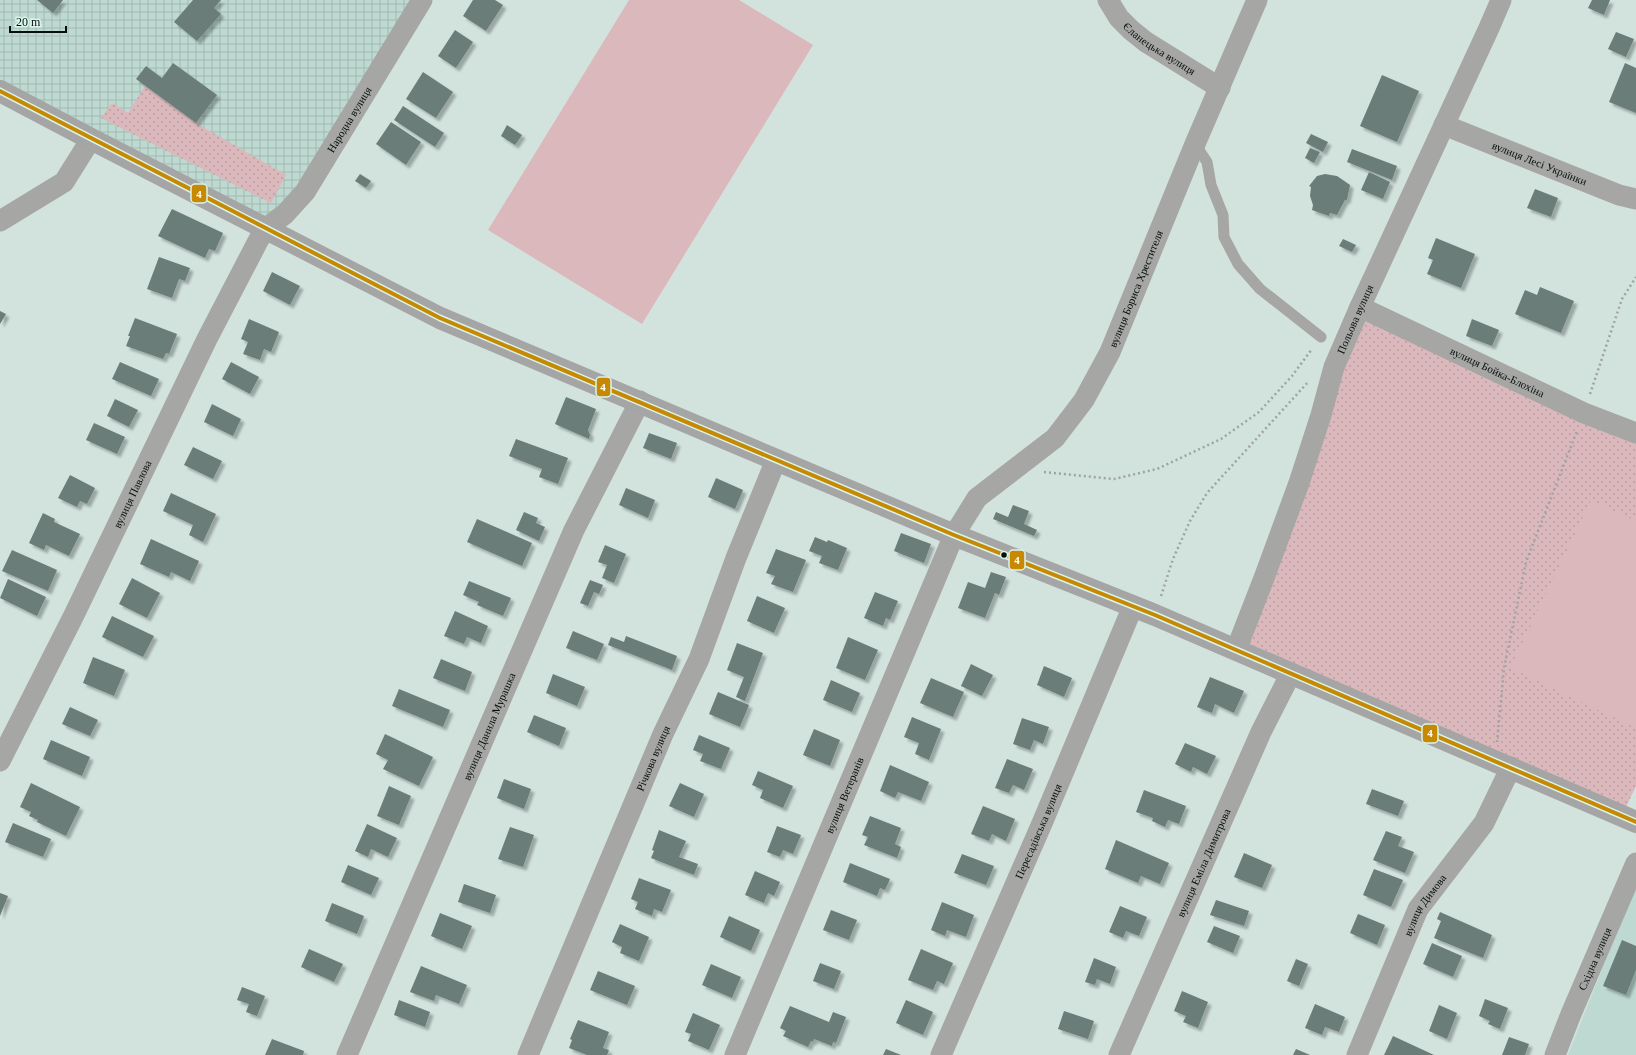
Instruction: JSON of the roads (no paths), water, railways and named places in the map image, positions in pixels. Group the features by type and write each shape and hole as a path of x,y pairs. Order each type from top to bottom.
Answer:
{"street":[{"name":"Народна вулиця","path":"265,229 285,214 305,192 422,0"},
{"name":"Єланецька вулиця","path":"1108,0 1119,18 1146,42 1220,88"},
{"name":"вулиця Бориса Хрестителя","path":"954,534 977,498 1055,438 1084,400 1110,352 1195,144 1257,0"},
{"name":"Польова вулиця","path":"1236,650 1299,483 1334,367 1501,0"},
{"path":"0,91 440,318 954,534 1155,615 1636,822"},
{"name":"вулиця Лесі Українки","path":"1444,125 1619,195 1636,199"},
{"path":"0,221 64,182 91,139"},
{"name":"вулиця Павлова","path":"0,761 74,614 207,339 265,229"},
{"name":"вулиця Бойка-Блохіна","path":"1360,308 1584,413 1636,433"},
{"name":"вулиця Данила Мурашка","path":"346,1055 574,530 640,401"},
{"name":"Річкова вулиця","path":"528,1055 662,734 699,659 736,558 776,460"},
{"name":"вулиця Ветеранів","path":"735,1055 954,534"},
{"name":"Пересадівська вулиця","path":"941,1055 1043,821 1132,606"},
{"name":"вулиця Еміла Димитрова","path":"1119,1055 1261,732 1292,673"},
{"name":"вулиця Димова","path":"1357,1055 1418,909 1484,823 1504,764"},
{"name":"Східна вулиця","path":"1556,1055 1571,1014 1636,863"}],"lane":[{"path":"1195,144 1207,162 1211,185 1223,215 1224,237 1238,264 1260,289 1321,337"}]}
